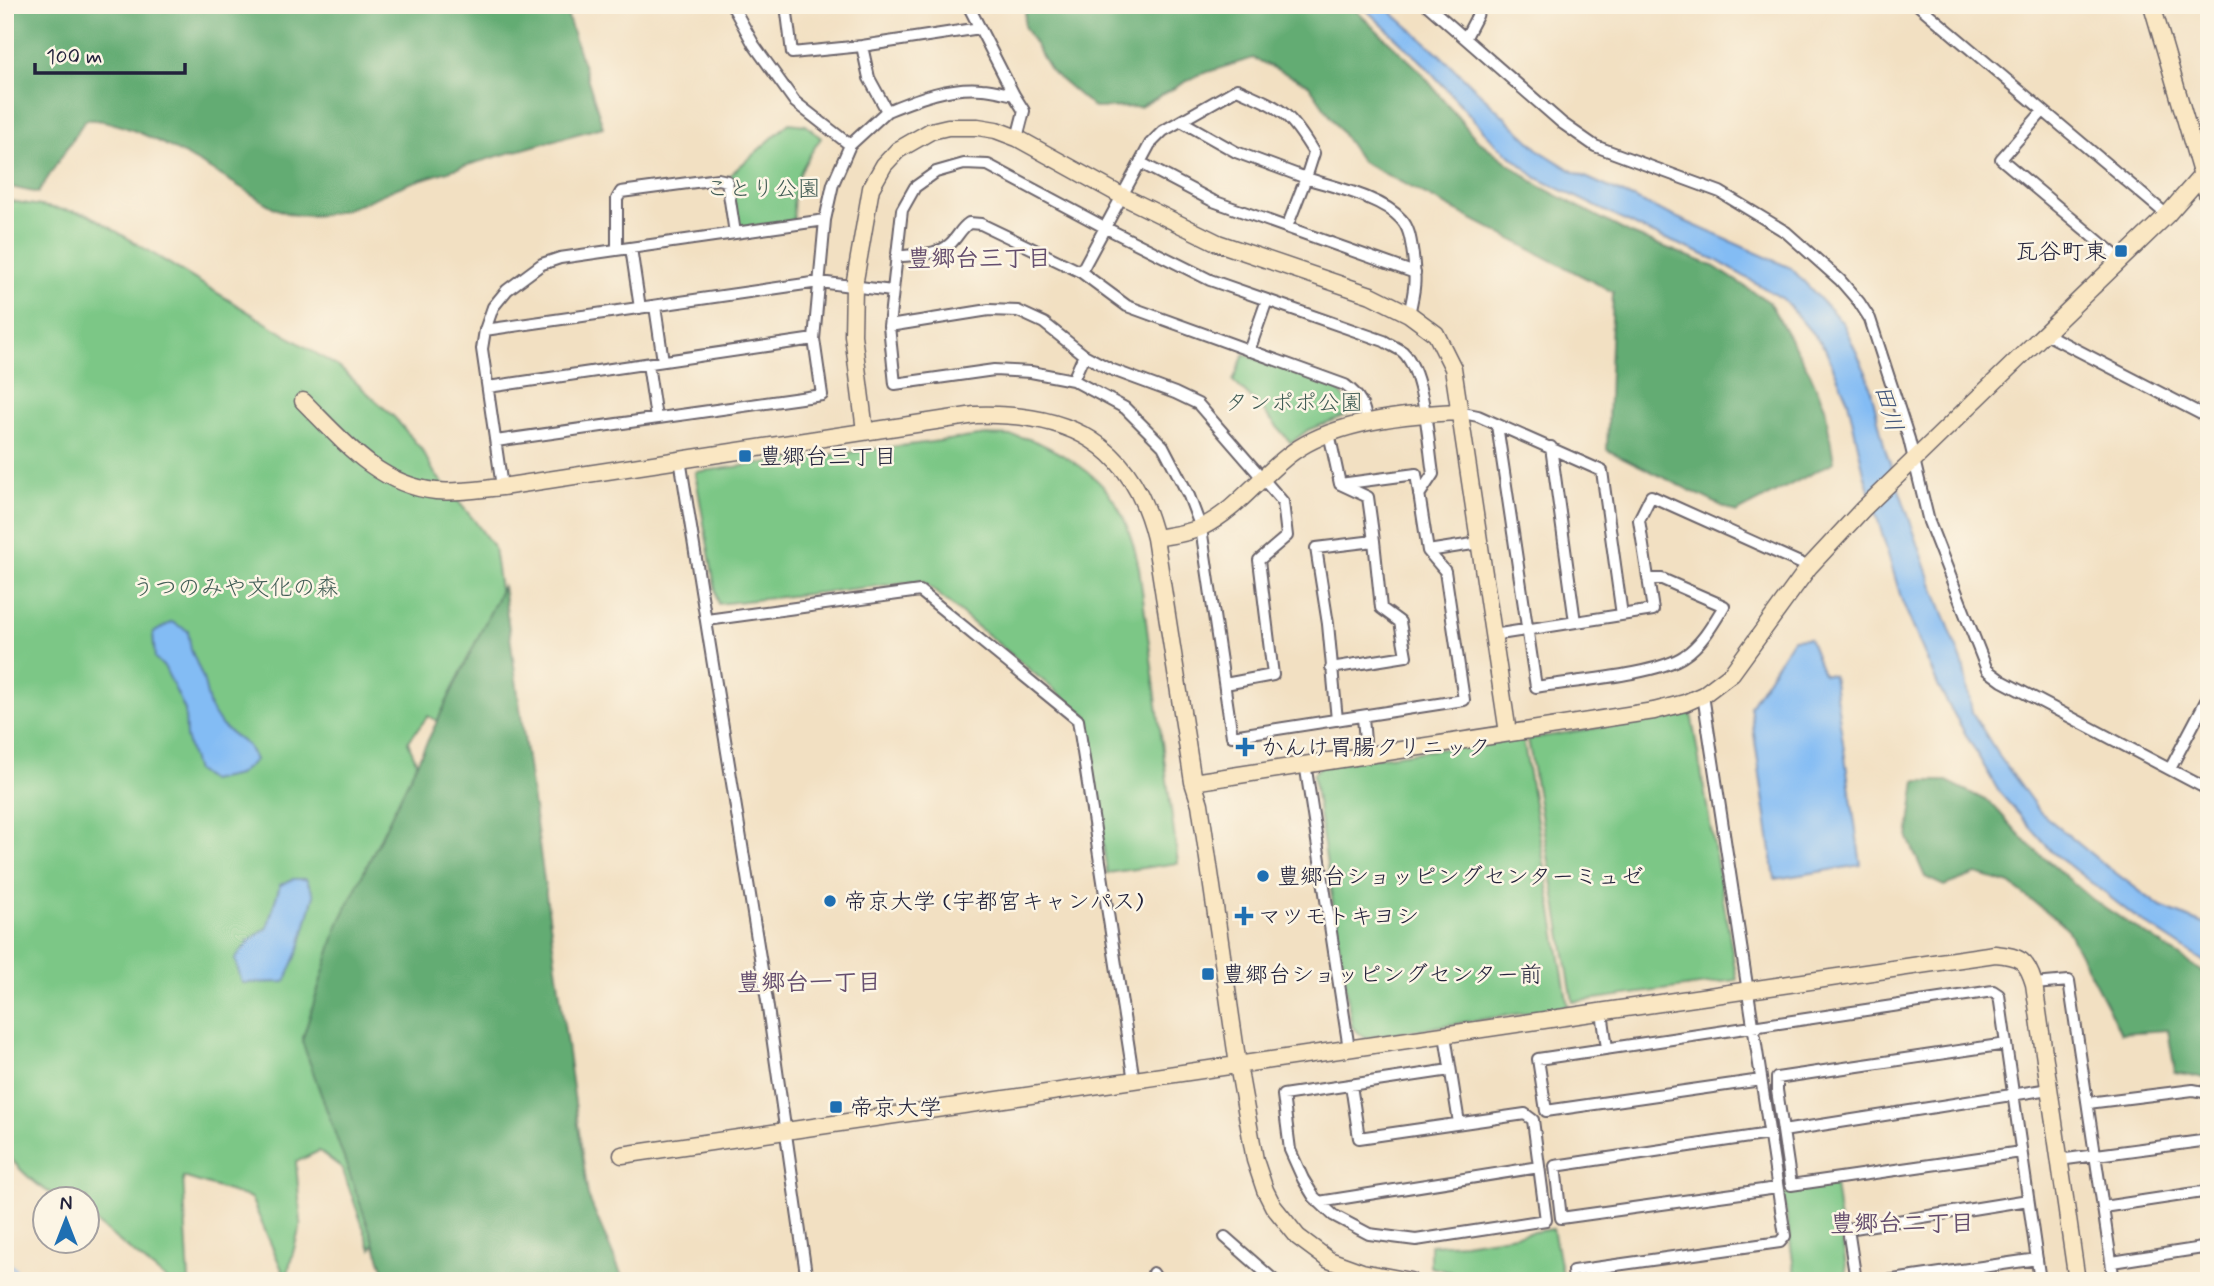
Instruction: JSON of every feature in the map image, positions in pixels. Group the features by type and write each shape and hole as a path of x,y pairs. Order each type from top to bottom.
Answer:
{"street":[{"path":"732,5 754,45 794,102 850,145"},
{"path":"786,5 792,53 862,46 980,28"},
{"path":"968,5 1024,111 1017,138"},
{"path":"1427,5 1538,102 1595,146 1720,192 1776,226 1815,256 1859,302 1870,319 1929,522 1987,670 2002,681 2209,790"},
{"path":"1466,37 1480,5"},
{"path":"1918,5 2167,215"},
{"path":"2152,5 2205,171 2209,200"},
{"path":"862,46 869,78 887,111"},
{"path":"496,441 822,395 814,339 825,220 833,184 850,145 887,111 924,96 981,89 1014,95"},
{"path":"1081,272 1150,144 1163,131 1237,89 1280,108 1295,122 1314,153 1287,227"},
{"path":"2043,111 2001,159 2121,260"},
{"path":"1181,121 1236,152 1366,198 1403,220 1410,237 1417,284 1409,314"},
{"path":"865,431 853,335 854,286 871,188 884,165 898,150 911,140 931,131 948,127 987,128 1017,138 1122,196 1218,243 1371,295 1409,314 1436,334 1453,368 1508,733"},
{"path":"1141,163 1213,201 1415,273"},
{"path":"1340,484 1416,474 1419,495 1428,551 1445,571 1464,700 1232,736 1201,528 1189,496 1163,446 1125,408 1073,380 1031,372 993,370 895,384 889,326 892,291 902,210 915,187 936,172 964,164 988,165 1210,280 1384,341 1403,352 1416,370 1433,474 1419,495"},
{"path":"1193,782 1654,711 1703,695 1721,684 1741,662 1809,567 1863,509 2167,215 2205,171"},
{"path":"617,250 617,199 621,192 718,179 727,181 735,233"},
{"path":"502,487 482,349 493,307 507,290 542,264 560,258 825,220"},
{"path":"896,257 940,251 951,244 961,228 969,223 981,225 1081,272 1127,306 1345,385 1357,394 1364,405 1367,423"},
{"path":"631,248 640,308"},
{"path":"485,330 819,282 892,291"},
{"path":"1249,351 1267,300"},
{"path":"655,306 663,361"},
{"path":"889,326 989,310 1018,311 1044,323 1084,355 1110,369 1198,404 1283,502 1287,536 1259,560 1273,676 1224,684"},
{"path":"2046,334 2209,418"},
{"path":"488,387 814,339"},
{"path":"1073,380 1084,355"},
{"path":"648,363 656,418"},
{"path":"303,401 382,474 402,483 438,491 502,487 952,417 998,414 1047,419 1066,425 1106,450 1122,468 1144,502 1155,538 1193,782 1200,804 1233,1066 1255,1160 1265,1190 1273,1206 1298,1237 1312,1249 1361,1278 1410,1281"},
{"path":"1155,538 1201,528 1241,499 1261,478 1293,452 1329,433 1367,423 1458,412 1478,416 1601,471 1622,615"},
{"path":"1497,425 1536,687 1664,667 1684,656 1705,637 1724,606 1662,579 1648,579"},
{"path":"1329,433 1340,484"},
{"path":"1550,447 1575,622"},
{"path":"680,459 708,620 787,1131 807,1281"},
{"path":"1331,668 1406,656 1400,622 1381,608 1368,497 1340,484"},
{"path":"1493,635 1653,610 1639,520 1651,496 1809,567"},
{"path":"1337,720 1328,624 1316,548 1374,541"},
{"path":"1428,551 1479,543"},
{"path":"708,620 920,591 1078,720 1134,1081"},
{"path":"1574,1281 1573,1271 1780,1242 1784,1236 1703,695"},
{"path":"2170,769 2209,695"},
{"path":"1363,717 1366,754"},
{"path":"1306,764 1349,1049"},
{"path":"622,1155 1995,954 2015,956 2029,968 2034,984 2077,1281"},
{"path":"2034,984 2069,981 2114,1281"},
{"path":"1761,1080 1546,1111 1538,1059 1993,991 1999,995 2040,1281"},
{"path":"1602,1012 1607,1048"},
{"path":"1445,1035 1459,1123"},
{"path":"2006,1044 1777,1078 1783,1131 1791,1185 2021,1152"},
{"path":"1351,1085 1359,1138 1525,1114 1533,1120 1546,1220 1416,1240 1369,1234 1333,1216 1303,1179 1290,1150 1283,1095 1450,1070"},
{"path":"1783,1131 2049,1089"},
{"path":"2088,1103 2193,1090 2209,1093"},
{"path":"1769,1134 1555,1166 1561,1218 1777,1188"},
{"path":"2059,1160 2209,1140"},
{"path":"1319,1202 1539,1167"},
{"path":"2104,1208 2209,1191"},
{"path":"1856,1281 1848,1229 2028,1200"},
{"path":"1225,1237 1275,1281"},
{"path":"2112,1262 2209,1247"},
{"path":"1886,1281 2037,1259"}],"green space":[{"path":"5,5 564,5 603,127 413,182 343,210 313,216 290,214 275,208 186,156 142,134 101,121 85,120 38,193 5,186"},
{"path":"1026,5 1350,5 1418,69 1476,139 1539,186 1629,233 1713,266 1769,302 1810,373 1825,407 1834,462 1736,513 1607,450 1613,292 1362,162 1308,84 1253,58 1198,75 1140,107 1094,108 1051,71 1024,26"},
{"name":"ことり公園","path":"789,123 806,125 821,138 799,176 794,197 794,220 738,229 729,176"},
{"name":"うつのみや文化の森","path":"5,200 88,214 340,368 395,418 422,450 435,474 494,548 501,596 474,742 428,716 408,742 423,778 429,1162 371,1249 342,1168 319,1151 296,1162 301,1223 286,1279 251,1198 183,1177 189,1281 168,1281 102,1227 102,1184 38,1184 22,1171 5,1148"},
{"name":"タンポポ公園","path":"1244,354 1336,387 1349,404 1347,415 1308,430 1291,443 1233,381"},
{"path":"987,435 1025,438 1040,443 1081,466 1106,490 1123,517 1139,568 1178,863 1107,873 1086,716 922,581 718,604 695,472"},
{"path":"503,586 588,1196 624,1281 382,1281 383,1268 302,1041 338,925"},
{"path":"1691,713 1737,980 1573,1002 1528,739"},
{"path":"1523,738 1568,1006 1365,1038 1352,1027 1313,775 1321,765"},
{"path":"1916,781 1947,781 1991,803 2029,845 2092,899 2209,976 2209,1079 2175,1072 2168,1030 2121,1033 2066,927 2010,884 1976,874 1944,886 1925,877 1908,838"},
{"path":"1835,1185 1847,1274 1796,1281 1783,1193"},
{"path":"1553,1229 1563,1279 1561,1281 1488,1281 1430,1267 1430,1245 1464,1243"}],"water":[{"path":"1361,5 1383,5 1437,52 1540,151 1574,172 1791,268 1843,323 1868,377 1885,449 1963,664 1972,712 1999,756 2040,812 2161,907 2209,926 2209,965 2134,916 2052,852 1999,792 1939,688 1902,601 1864,473 1848,401 1825,348 1783,299 1714,259 1644,230 1537,178 1495,143 1423,63"},
{"path":"172,622 188,631 191,650 203,678 210,708 222,726 248,746 255,760 238,775 210,781 196,771 186,737 185,710 165,668 155,658 153,633"},
{"path":"1809,638 1823,674 1833,675 1861,865 1775,879 1750,706 1793,639"},
{"path":"293,879 306,879 314,895 300,947 285,982 242,983 235,959 251,939 267,928 280,885"}],"waterway":[{"path":"5,1259 26,1281"}],"place":[{"name":"瓦谷町東","path":"2121,251"},
{"name":"豊郷台三丁目","path":"745,456"},
{"name":"かんけ胃腸クリニック","path":"1245,747"},
{"name":"豊郷台ショッピングセンターミュゼ","path":"1263,876"},
{"name":"帝京大学 (宇都宮キャンパス)","path":"830,901"},
{"name":"マツモトキヨシ","path":"1244,916"},
{"name":"豊郷台ショッピングセンター前","path":"1208,974"},
{"name":"帝京大学","path":"836,1107"}],"district":[{"name":"豊郷台三丁目","path":"979,258"},
{"name":"豊郷台一丁目","path":"809,982"},
{"name":"豊郷台二丁目","path":"1902,1223"}],"water label":[{"name":"田川","path":"1889,408"}]}
